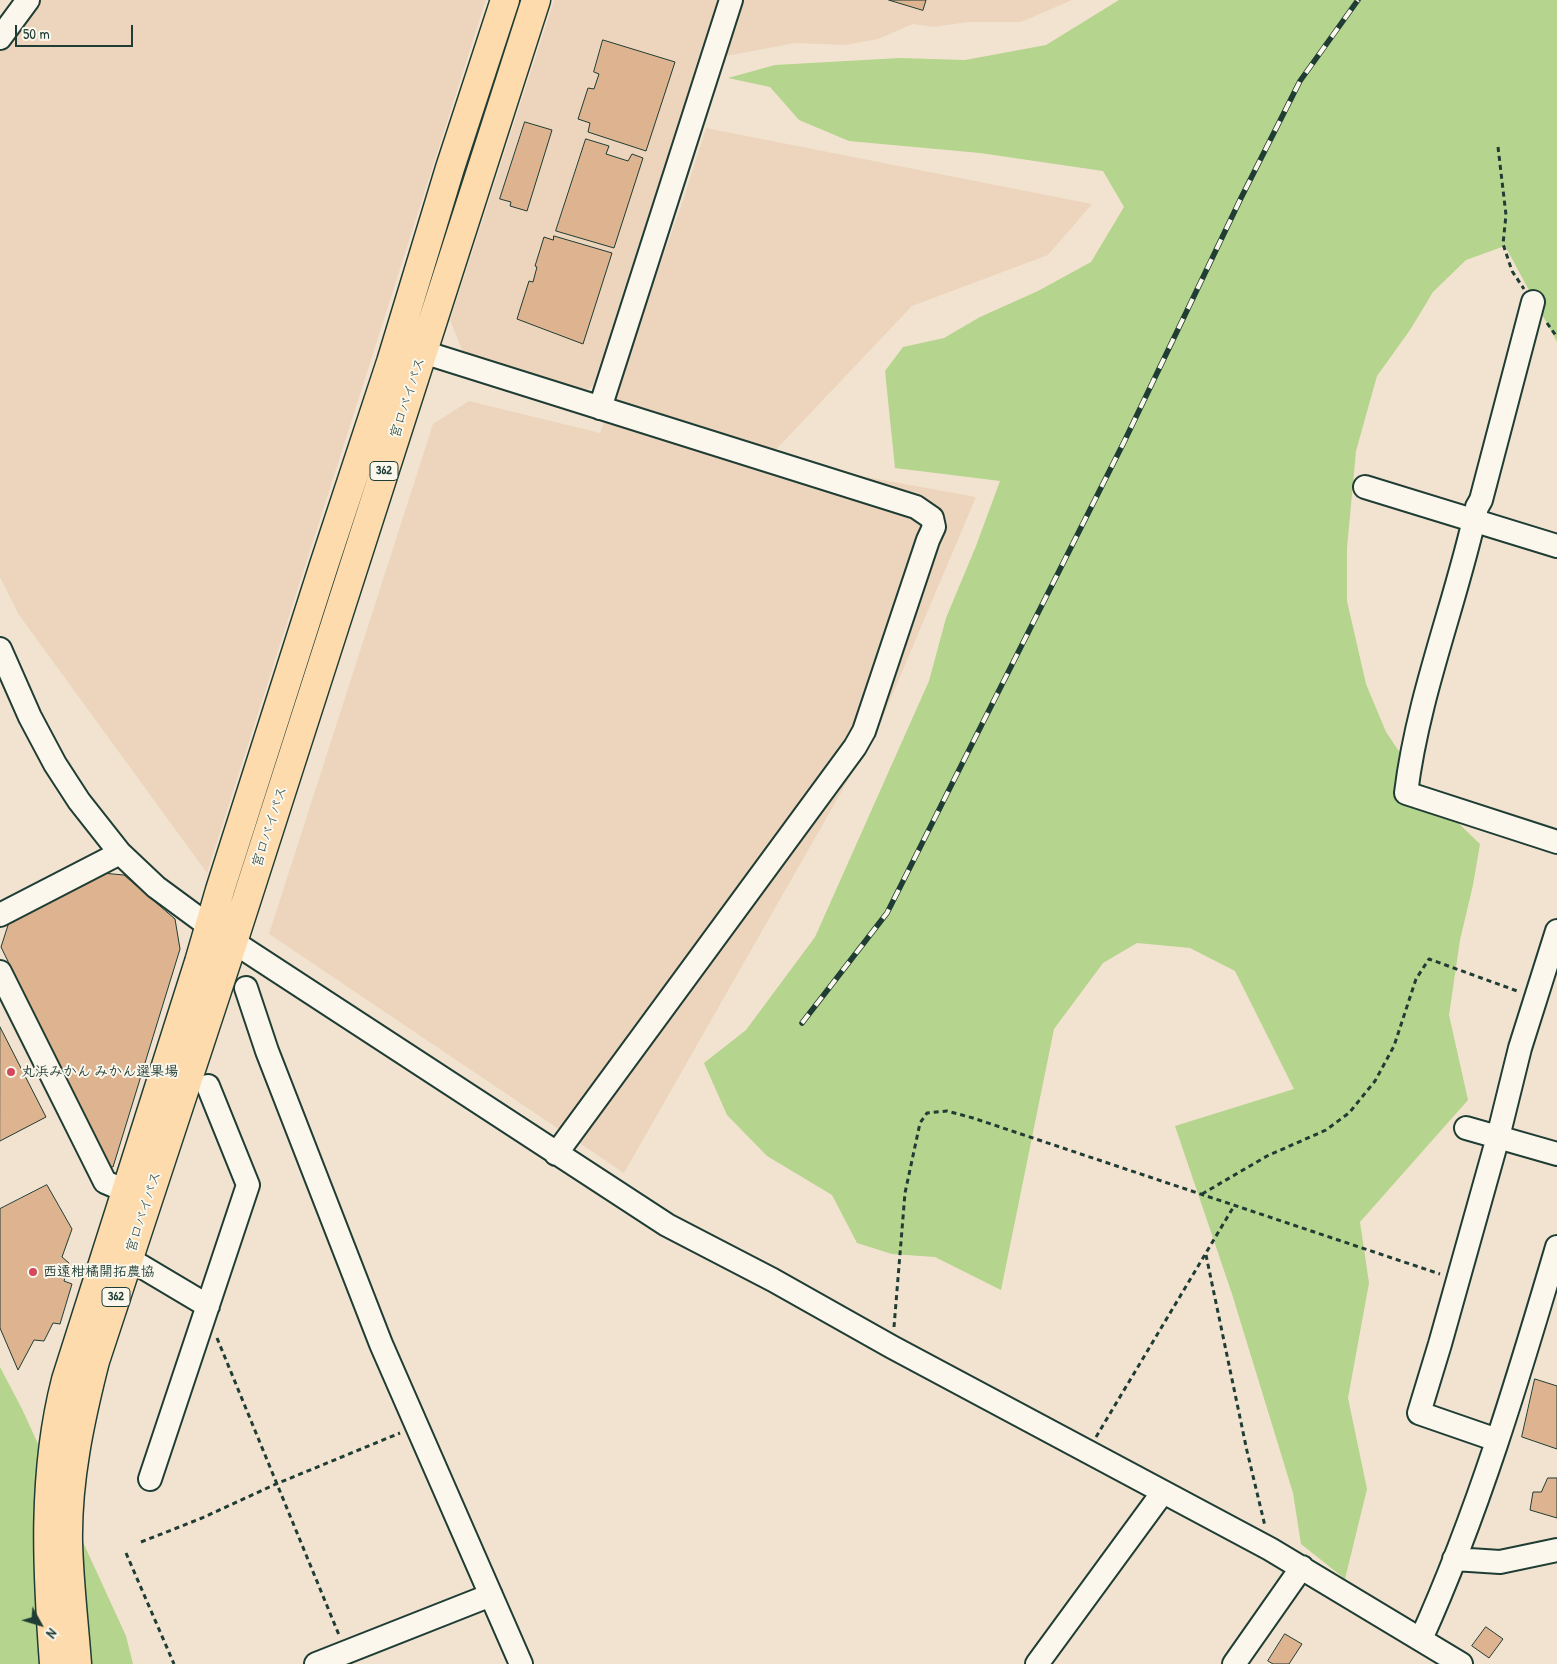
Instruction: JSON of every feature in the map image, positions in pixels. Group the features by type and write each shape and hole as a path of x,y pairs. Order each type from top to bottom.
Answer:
{"highway":[{"name":"宮口バイパス","path":"54,1664 48,1594 48,1532 51,1460 58,1409 209,926 391,362 450,168 505,0"},
{"name":"宮口バイパス","path":"77,1664 68,1541 72,1476 80,1417 94,1361 232,942 536,0"}],"street":[{"path":"0,38 28,0"},
{"path":"600,408 731,0"},
{"path":"1533,302 1481,500 1477,507 1466,558 1452,599 1413,749 1406,793 1557,842"},
{"path":"423,352 916,507 932,518 934,527 864,731 855,747 556,1154"},
{"path":"1365,487 1557,546"},
{"path":"0,649 30,717 55,764 79,801 120,853 156,887 232,942 667,1225 773,1280 1270,1549 1421,1638 1461,1664"},
{"path":"0,914 120,853"},
{"path":"1497,1440 1419,1413 1498,1137 1520,1048 1557,931"},
{"path":"0,972 105,1182 126,1191"},
{"path":"246,988 267,1052 378,1335 521,1664"},
{"path":"150,1479 248,1185 208,1086"},
{"path":"1466,1128 1557,1154"},
{"path":"1421,1638 1439,1599 1518,1381 1557,1247"},
{"path":"129,1259 208,1306"},
{"path":"1037,1664 1163,1492"},
{"path":"1454,1559 1500,1562 1557,1550"},
{"path":"1234,1664 1302,1567"},
{"path":"316,1664 349,1659 491,1595"}],"path":[{"path":"1498,147 1506,215 1504,244 1512,271 1533,302"},
{"path":"1201,1195 1267,1156 1326,1130 1349,1113 1375,1081 1394,1046 1416,979 1428,959 1537,999"},
{"path":"892,1346 905,1193 920,1123 927,1113 947,1111 973,1118 1458,1279"},
{"path":"1088,1451 1234,1206"},
{"path":"1206,1255 1247,1451 1270,1549"},
{"path":"216,1337 349,1659"},
{"path":"141,1542 202,1518 276,1484 417,1425"},
{"path":"126,1553 174,1664"}],"shaded area":[{"path":"33,0 486,0 207,873 19,615 0,577 0,43"},
{"path":"554,0 718,0 593,386 584,391 463,352 450,320"},
{"path":"744,0 1072,0 1021,22 969,22 933,27 913,24 878,39 845,45 795,43 726,56"},
{"path":"706,128 1092,204 1048,255 912,306 767,459 976,497 880,724 624,1173 269,934 433,424 469,401 600,433 681,206"}],"green space":[{"path":"1119,0 1557,0 1557,342 1504,244 1502,247 1466,260 1433,292 1410,330 1377,376 1356,451 1347,548 1347,601 1366,684 1386,732 1427,793 1480,844 1473,885 1460,940 1449,1015 1468,1100 1360,1222 1369,1283 1348,1398 1367,1489 1345,1579 1301,1544 1293,1493 1232,1294 1175,1126 1294,1089 1235,971 1190,948 1137,943 1103,963 1054,1029 1001,1290 935,1257 892,1254 857,1243 832,1195 767,1156 727,1115 704,1063 746,1030 815,937 929,681 946,618 976,546 1000,481 895,468 885,371 903,347 944,338 980,317 1038,291 1091,262 1124,207 1103,171 980,153 849,141 799,120 770,87 728,78 775,65 900,58 965,60 1046,45"},
{"path":"0,1367 22,1409 126,1636 133,1664 0,1664"}],"building":[{"path":"889,0 926,0 923,10"},
{"path":"603,40 675,62 646,151 588,132 590,123 578,119 588,88 594,89 599,74 594,72"},
{"path":"525,122 552,130 527,211 510,206 511,202 500,199"},
{"path":"586,139 609,146 606,154 628,161 632,154 643,158 614,248 556,231"},
{"path":"554,236 612,253 583,344 517,319 529,281 533,282 537,267 535,266 544,237 553,240"},
{"path":"102,873 124,875 175,919 180,949 113,1167 108,1166 1,947 10,919"},
{"name":"丸浜みかん みかん選果場","path":"0,1027 46,1117 0,1141"},
{"name":"西遠柑橘開拓農協","path":"47,1185 72,1229 62,1257 69,1263 64,1281 72,1284 60,1324 53,1323 44,1341 34,1340 18,1370 0,1328 0,1209"},
{"path":"1535,1379 1557,1386 1557,1449 1522,1437"},
{"path":"1548,1478 1557,1478 1557,1518 1530,1510 1533,1492 1541,1492"},
{"path":"1486,1627 1503,1639 1489,1658 1472,1646"},
{"path":"1285,1634 1302,1644 1289,1664 1273,1664 1268,1661"}],"railway":[{"path":"802,1023 887,913 1124,442 1241,198 1300,81 1358,0"}],"place":[{"name":"丸浜みかん みかん選果場","path":"11,1072"},
{"name":"西遠柑橘開拓農協","path":"33,1272"}]}
